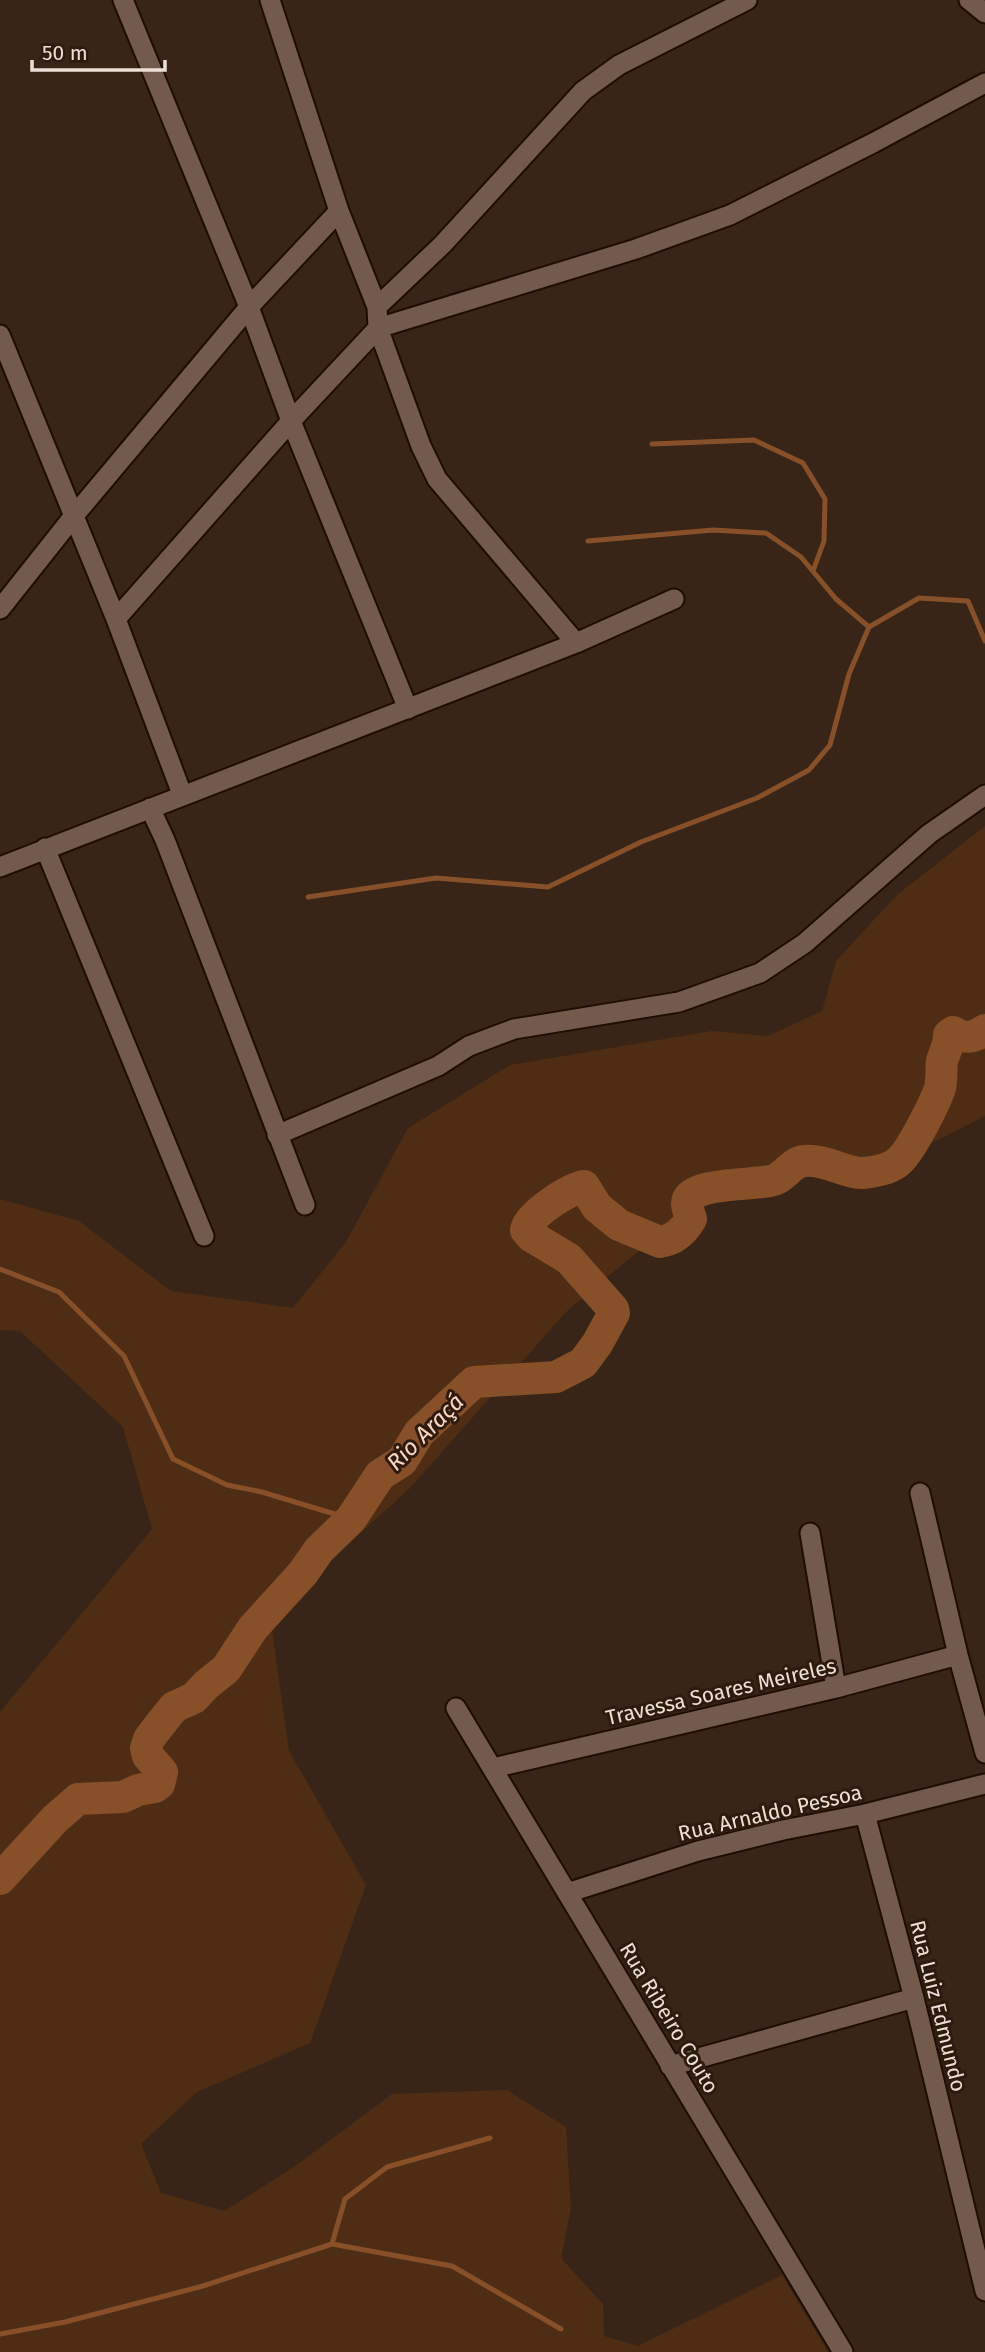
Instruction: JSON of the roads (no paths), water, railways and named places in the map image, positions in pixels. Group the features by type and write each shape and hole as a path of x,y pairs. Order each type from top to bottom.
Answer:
{"street":[{"path":"123,0 249,307 291,421 408,709"},
{"path":"270,0 340,211 377,307 378,328 421,446 438,479 576,643"},
{"path":"377,307 443,244 583,91 619,65 747,0"},
{"path":"969,0 985,13"},
{"path":"116,619 291,421 378,328 636,249 730,215 985,83"},
{"path":"0,609 73,517 249,307 340,211"},
{"path":"0,335 116,619 182,794"},
{"path":"0,867 576,643 674,599"},
{"path":"277,1135 438,1066 469,1046 514,1029 679,1002 760,974 805,943 929,834 985,795"},
{"path":"150,808 305,1205"},
{"path":"46,848 204,1236"},
{"path":"920,1493 958,1656 985,1753"},
{"path":"810,1534 836,1688"},
{"name":"Travessa Soares Meireles","path":"494,1768 836,1688 958,1656"},
{"name":"Rua Ribeiro Couto","path":"456,1708 843,2352"},
{"name":"Rua Arnaldo Pessoa","path":"567,1893 698,1850 865,1814 985,1784"},
{"name":"Rua Luiz Edmundo","path":"865,1814 914,1998 985,2291"},
{"path":"670,2066 914,1998"}],"waterway":[{"path":"652,444 754,440 803,463 825,499 824,541 813,571"},
{"path":"588,541 713,530 766,533 801,557 836,599 869,627"},
{"path":"308,897 436,878 548,887 641,842 757,798 809,770 830,745 849,674 869,627 919,598 968,601 985,641"},
{"name":"Rio Araçá","path":"0,1879 55,1819 78,1799 123,1797 159,1784 162,1772 148,1756 146,1748 158,1727 174,1707 194,1698 226,1669 253,1628 303,1573 319,1550 351,1519 380,1475 402,1461 419,1433 474,1382 556,1377 583,1363 597,1344 614,1313 613,1309 569,1259 531,1236 526,1230 541,1210 584,1186 597,1207 619,1225 660,1242 674,1237 691,1219 687,1204 690,1197 698,1191 774,1180 796,1164 805,1161 820,1162 857,1173 891,1167 909,1149 937,1095 949,1035 953,1032 969,1037 985,1030"},
{"path":"0,1269 59,1292 124,1356 173,1459 227,1485 262,1492 351,1519"},
{"path":"332,2244 345,2199 387,2167 490,2138"},
{"path":"0,2334 65,2322 203,2286 332,2244 452,2266 561,2329"}]}
